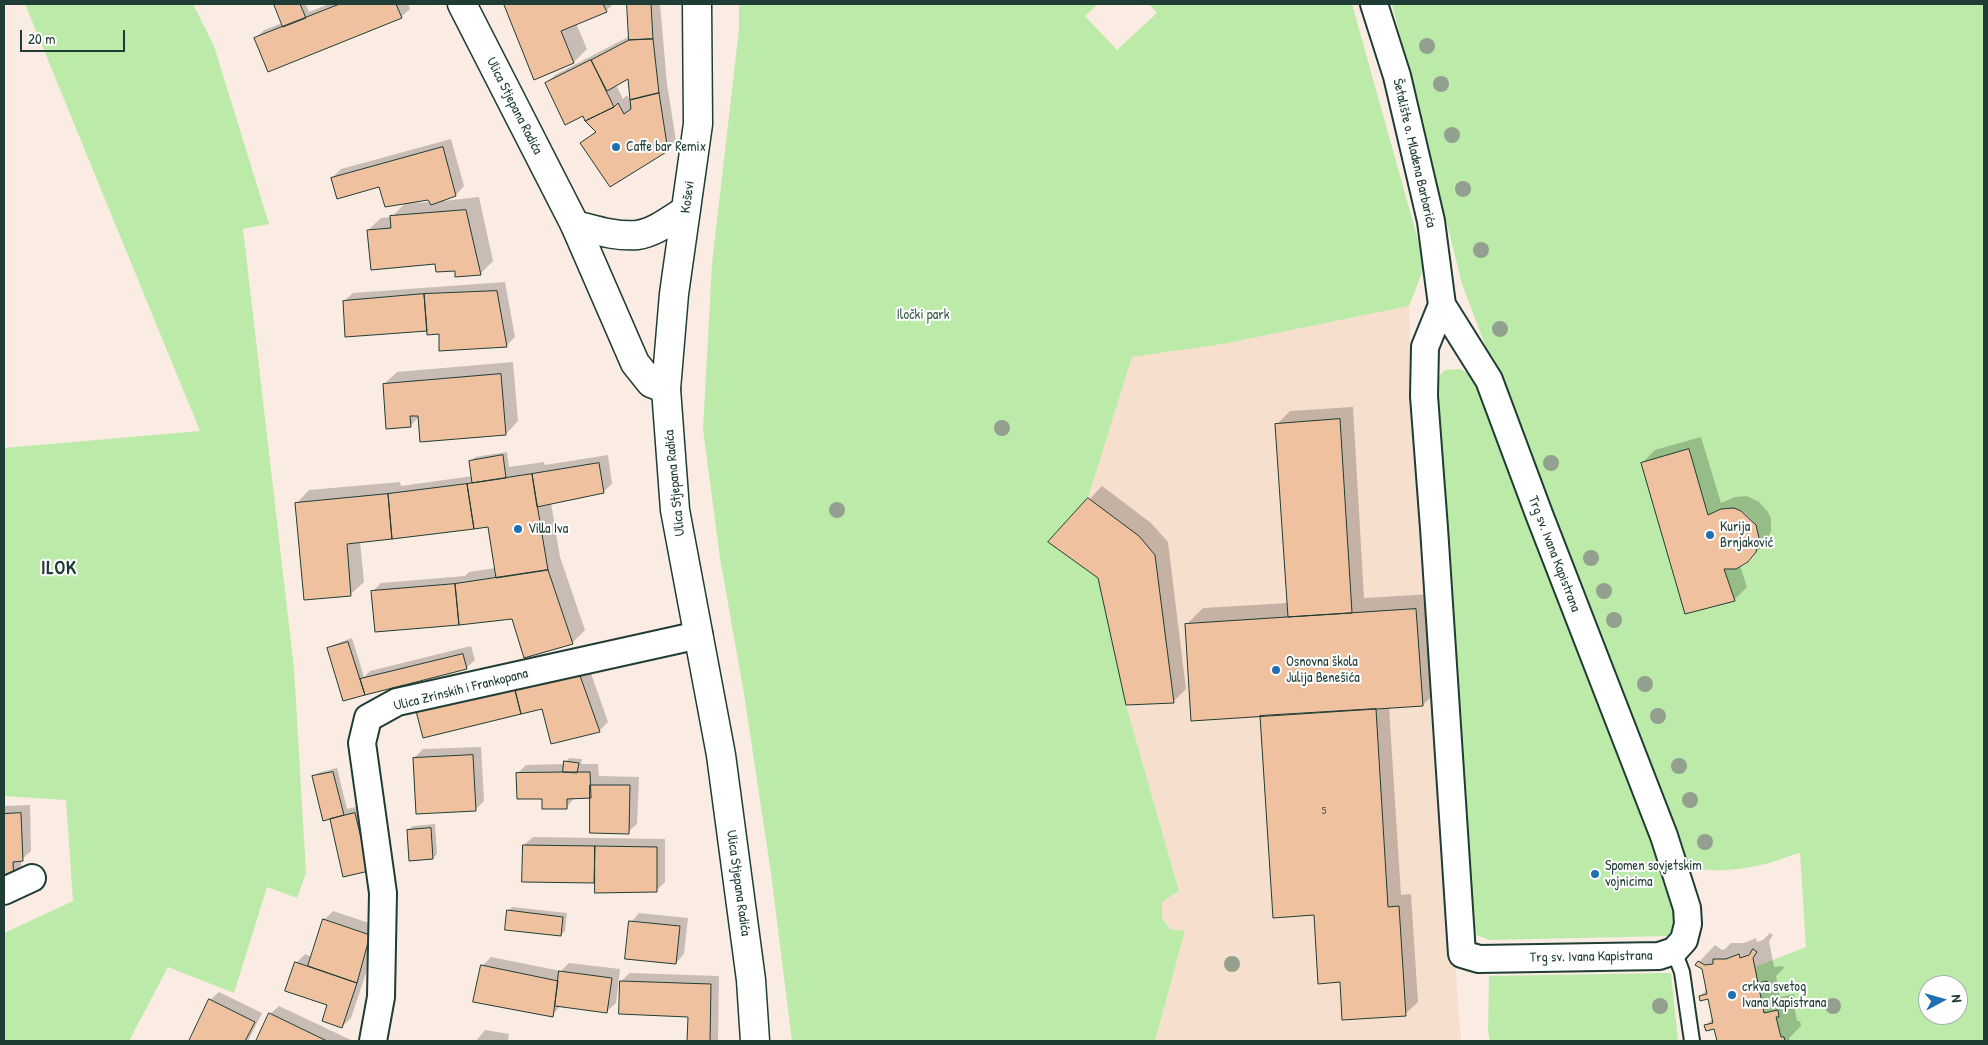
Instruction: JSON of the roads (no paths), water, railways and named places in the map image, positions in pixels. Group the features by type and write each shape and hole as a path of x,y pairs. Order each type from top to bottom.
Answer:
{"main road":[{"name":"Ulica Stjepana Radića","path":"462,4 575,225 635,363 652,383 666,389 675,510 721,755 751,980 755,1041"},
{"name":"Koševi","path":"666,389 674,294 698,124 697,4"},
{"path":"575,225 611,234 639,235 664,224 686,210"}],"street":[{"name":"Šetalište o. Mladena Barbarića","path":"1374,4 1397,76 1431,221 1442,305"},
{"name":"Trg sv. Ivana Kapistrana","path":"1442,305 1489,380 1664,836 1688,908 1688,924 1684,940 1674,951 1659,956 1479,959 1462,954 1424,396 1425,347 1442,305"},
{"name":"Ulica Zrinskih i Frankopana","path":"374,1041 381,997 383,893 362,743 368,718 397,702 699,635"},
{"path":"4,891 32,878"}],"lane":[{"path":"1674,951 1682,972 1692,1041"}],"place":[{"name":"Caffe bar Remix","path":"616,147"},
{"name":"Villa Iva","path":"518,529"},
{"name":"Kurija Brnjaković","path":"1710,535"},
{"name":"Osnovna škola Julija Benešića","path":"1276,670"},
{"name":"Spomen sovjetskim vojnicima","path":"1595,874"},
{"name":"crkva svetog Ivana Kapistrana","path":"1732,995"}],"district":[{"name":"ILOK","path":"59,569"}],"park label":[{"name":"Iločki park","path":"923,315"}]}
